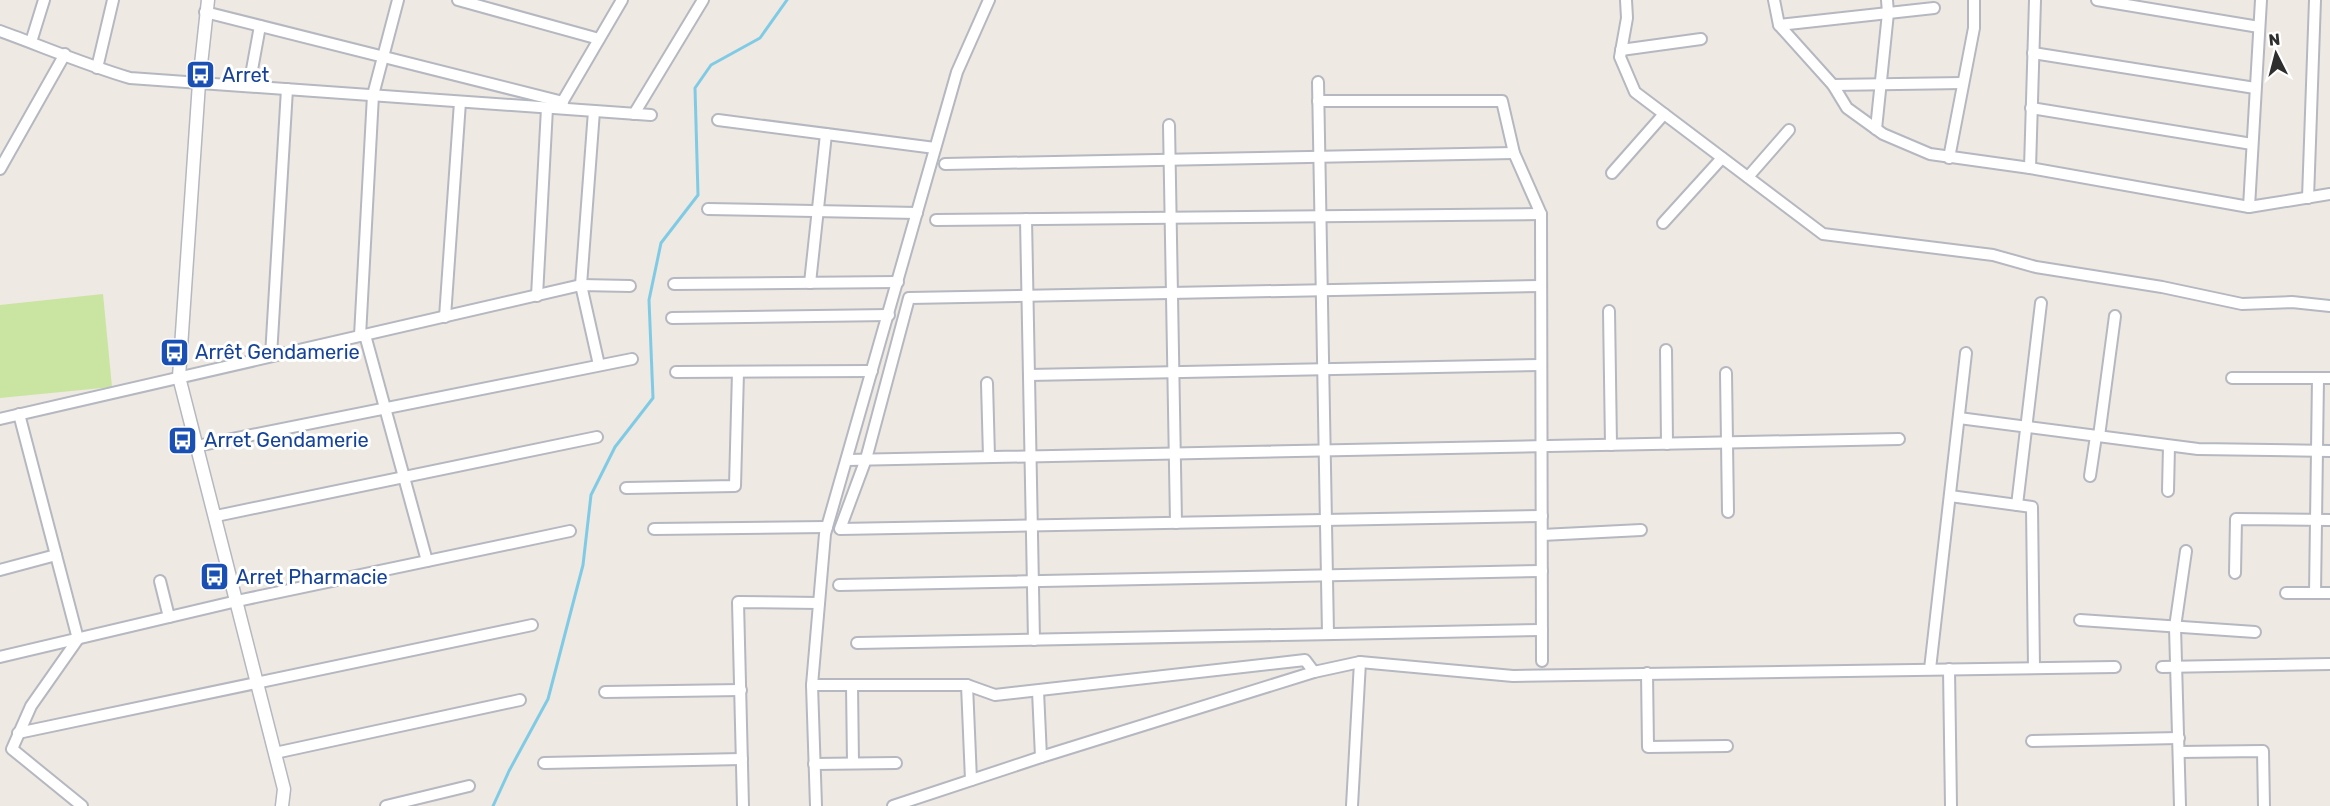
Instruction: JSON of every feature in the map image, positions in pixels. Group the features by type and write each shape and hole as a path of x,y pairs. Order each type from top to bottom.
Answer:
{"street":[{"path":"31,42 44,0"},
{"path":"97,68 112,0"},
{"path":"398,0 373,95 362,335 385,408 427,561"},
{"path":"458,0 599,39"},
{"path":"0,31 97,68 130,78 547,108 561,105 622,0"},
{"path":"634,114 703,0"},
{"path":"816,806 812,686 827,527 957,72 989,0"},
{"path":"1626,0 1627,18 1620,57 1635,92 1823,234 1993,255 2036,267 2162,287 2242,304 2292,302 2330,306"},
{"path":"1774,0 1779,25 1833,85 1847,108 1883,134 1930,154 2030,168 2249,207 2330,194"},
{"path":"1876,129 1888,13 1887,0"},
{"path":"1949,158 1974,28 1974,0"},
{"path":"2030,168 2034,0"},
{"path":"2097,0 2259,27"},
{"path":"2249,207 2260,0"},
{"path":"2308,198 2315,0"},
{"path":"282,806 284,789 179,377 199,83 207,6 260,26 561,105 594,111 651,115"},
{"path":"1779,25 1934,8"},
{"path":"249,86 260,26"},
{"path":"1621,50 1701,39"},
{"path":"2033,53 2255,88"},
{"path":"0,169 65,54"},
{"path":"1318,81 1328,634"},
{"path":"1833,85 1963,83"},
{"path":"271,356 287,89"},
{"path":"1318,101 1502,101 1514,153 1541,214 1542,661"},
{"path":"445,316 460,102"},
{"path":"537,296 547,108"},
{"path":"2031,108 2252,144"},
{"path":"594,111 581,285 599,365"},
{"path":"1612,173 1664,114"},
{"path":"718,120 935,148"},
{"path":"1169,124 1176,523"},
{"path":"1748,177 1789,130"},
{"path":"810,283 826,134"},
{"path":"945,164 1514,153"},
{"path":"1663,223 1722,158"},
{"path":"708,209 917,213"},
{"path":"936,220 1541,214"},
{"path":"1026,219 1034,640"},
{"path":"674,284 898,282"},
{"path":"0,419 581,285 630,286"},
{"path":"1541,286 909,298 866,459 840,529 1542,516"},
{"path":"2017,505 2041,303"},
{"path":"1610,311 1611,445"},
{"path":"672,318 888,315"},
{"path":"2090,477 2115,315"},
{"path":"1666,350 1667,444"},
{"path":"1930,669 1966,353"},
{"path":"197,446 632,358"},
{"path":"1029,375 1541,365"},
{"path":"676,372 872,371"},
{"path":"626,488 735,486 738,372"},
{"path":"1726,373 1728,512"},
{"path":"2232,378 2324,378 2317,451 2314,593"},
{"path":"987,383 989,457"},
{"path":"19,414 78,639 31,706 12,749 82,806"},
{"path":"1959,418 2198,449 2330,452"},
{"path":"216,516 597,437"},
{"path":"848,460 1899,440"},
{"path":"2168,491 2169,446"},
{"path":"1950,496 2032,507 2034,668"},
{"path":"2235,573 2236,519 2330,520"},
{"path":"654,529 827,527"},
{"path":"1542,535 1641,530"},
{"path":"0,657 237,600 570,531"},
{"path":"2180,806 2175,627 2186,551"},
{"path":"0,570 56,555"},
{"path":"839,585 1542,571"},
{"path":"160,581 169,617"},
{"path":"2286,594 2330,593"},
{"path":"743,806 738,602 819,603"},
{"path":"2080,620 2255,632"},
{"path":"18,733 532,625"},
{"path":"857,643 1542,630"},
{"path":"812,686 967,685 995,695 1305,660 1314,672"},
{"path":"892,806 1314,672 1360,662 1513,675 2115,666"},
{"path":"1352,806 1360,662"},
{"path":"2162,667 2330,664"},
{"path":"1949,669 1951,806"},
{"path":"1647,674 1648,747 1727,746"},
{"path":"852,685 853,763"},
{"path":"967,685 971,780"},
{"path":"605,692 741,690"},
{"path":"1038,691 1041,757"},
{"path":"275,753 520,700"},
{"path":"2032,741 2179,738"},
{"path":"2179,752 2263,751 2264,806"},
{"path":"544,763 742,759"},
{"path":"814,764 896,763"},
{"path":"386,806 469,786"},
{"path":"433,806 438,794"}],"green space":[{"path":"103,294 112,387 0,398 0,305"}],"waterway":[{"path":"493,806 548,699 583,565 591,495 615,447 653,398 649,300 661,243 698,195 695,88 711,65 760,38 787,0"}],"place":[{"name":"Arret","path":"201,75"},
{"name":"Arrêt Gendamerie","path":"174,352"},
{"name":"Arret Gendamerie","path":"183,440"},
{"name":"Arret Pharmacie","path":"215,577"}]}
